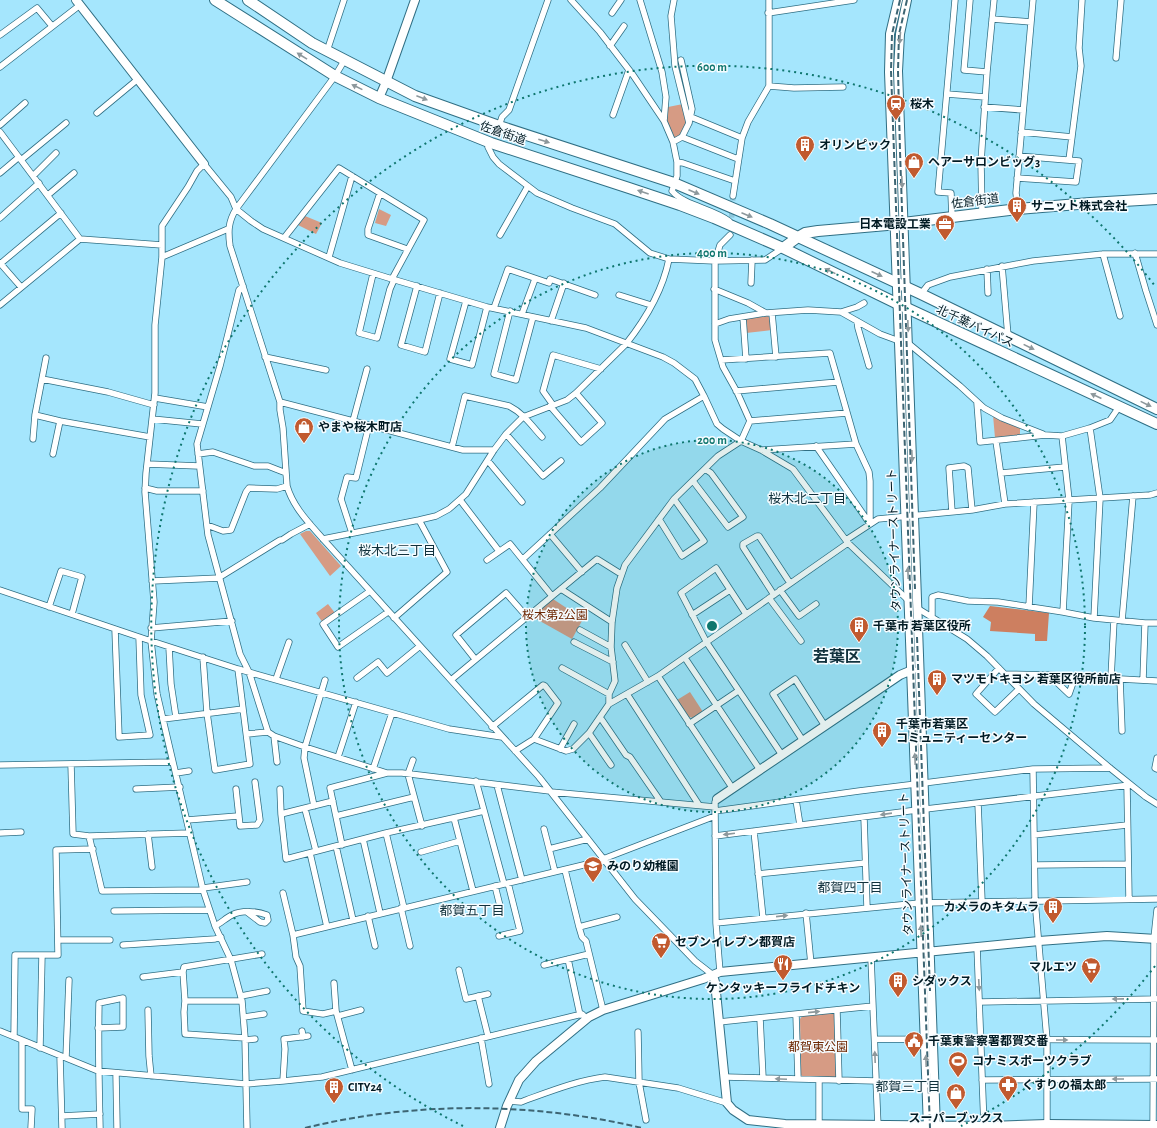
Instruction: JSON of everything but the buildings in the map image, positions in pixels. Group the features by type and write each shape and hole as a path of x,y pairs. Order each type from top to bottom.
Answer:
{"highway":[{"name":"佐倉街道","path":"215,0 335,76 379,98 491,143 680,205 783,248 805,233 818,231 900,224 1018,209 1157,199"},
{"name":"佐倉街道","path":"248,0 327,52 415,96 499,126 674,183 798,237"},
{"name":"北千葉バイパス","path":"798,237 921,294 1157,409"},
{"name":"北千葉バイパス","path":"783,248 902,306 1157,424"}],"street":[{"path":"327,52 344,0"},
{"path":"379,98 415,0"},
{"path":"499,126 502,116 509,110 548,0"},
{"path":"571,0 630,70 664,121 673,142 677,162 677,176 672,191 677,197 722,215 742,230"},
{"path":"612,13 622,0"},
{"path":"640,0 662,72 666,97 664,121"},
{"path":"674,0 671,16 675,66 690,120"},
{"path":"733,196 742,138 748,122 769,86 769,0"},
{"path":"768,13 819,3 854,0"},
{"name":"タウンライナーストリート","path":"898,0 892,21 889,49 891,145 900,224"},
{"name":"タウンライナーストリート","path":"907,0 900,34 898,64 902,285 899,341 912,670 920,784"},
{"path":"952,217 951,193 938,192 955,0"},
{"path":"970,0 964,70 987,72"},
{"path":"982,213 981,162 984,107 994,0"},
{"path":"1018,209 1016,193 1017,178 1033,0"},
{"path":"1069,160 1081,66 1079,48 1082,0"},
{"path":"1116,58 1121,0"},
{"path":"0,67 52,26 78,2 231,197 236,209 263,229 373,274 487,307 586,328 663,357 674,363 695,379 717,424 740,441 761,450 793,469 847,542 918,610 967,639 999,668 1034,704 1129,785 1157,804"},
{"path":"0,35 37,8 52,26"},
{"path":"992,19 1031,22"},
{"path":"610,46 624,26"},
{"path":"673,142 682,137 690,120 692,108 681,60"},
{"path":"344,61 335,76 236,209 231,217 228,229 230,246 280,402 287,486 294,505 388,612 551,792 635,899 695,961 716,973"},
{"path":"613,115 630,70"},
{"path":"97,113 138,79"},
{"path":"769,86 794,88 843,87"},
{"path":"947,94 985,97"},
{"path":"0,125 25,104"},
{"path":"984,107 1023,110"},
{"path":"690,120 742,138"},
{"path":"0,172 66,123"},
{"path":"0,132 80,239"},
{"path":"1021,132 1072,137"},
{"path":"682,137 738,159"},
{"path":"491,143 488,147 493,157 499,164 537,193 615,224 650,253 669,259 715,261 765,260 783,248"},
{"path":"33,176 56,153"},
{"path":"1017,178 1076,182 1079,160 1019,156"},
{"path":"677,162 735,181"},
{"path":"204,164 197,171 162,226 162,257 155,325 155,398 145,488 154,602 151,641 157,694 203,889 215,926 231,960 241,999 244,1017 247,1128"},
{"path":"284,238 339,168 424,220 407,249 393,280 377,338 359,333 373,274"},
{"path":"48,195 74,173"},
{"path":"329,257 352,176"},
{"path":"0,218 39,183"},
{"path":"500,235 528,186"},
{"path":"380,194 368,229 368,235 407,249"},
{"path":"21,287 0,263 61,213"},
{"path":"162,257 228,229"},
{"path":"730,235 720,245 715,261 715,340 723,367 750,421"},
{"path":"0,306 80,239 162,245"},
{"path":"1136,253 1157,325"},
{"path":"921,294 928,284 950,276 1002,266 1033,261 1103,254 1157,254"},
{"path":"1103,254 1120,316"},
{"path":"323,539 436,516 460,500 471,487 506,434 524,417 567,400 626,344 651,305 664,278 669,259"},
{"path":"751,284 752,260"},
{"path":"1002,266 1008,336"},
{"path":"494,308 508,268 549,283 550,279 564,283 595,296"},
{"path":"987,269 988,293"},
{"path":"522,314 535,279"},
{"path":"551,321 564,283"},
{"path":"243,286 239,290 220,366 197,444 208,535 240,654 249,672 268,732 274,736 388,773 476,781 551,792 699,805 715,808 796,800 1033,769 1110,768"},
{"path":"417,286 401,345 425,352 440,293"},
{"path":"714,289 769,313"},
{"path":"618,295 651,305"},
{"path":"466,301 450,359 472,365 487,307"},
{"path":"715,324 729,319 769,313 808,310 841,312 857,307 864,302"},
{"name":"タウンライナーストリート","path":"902,306 908,343 918,610 920,784 929,902 931,952 929,1039"},
{"path":"510,311 494,374 516,380 533,317"},
{"path":"841,312 880,334 899,341"},
{"path":"769,313 776,357"},
{"path":"743,317 746,359"},
{"path":"857,321 869,366"},
{"path":"908,343 960,386 977,403 1002,418 1045,435"},
{"path":"720,360 830,353 856,444 866,463 870,481 870,524"},
{"path":"576,393 602,423 581,442 552,406 543,391 553,355 601,369"},
{"path":"265,357 326,370"},
{"path":"33,439 35,415 46,358"},
{"path":"353,421 367,369"},
{"path":"42,380 108,392 154,405"},
{"path":"736,391 838,382"},
{"path":"452,447 466,396 509,406 524,417 542,438"},
{"path":"522,559 600,488 665,419 704,396"},
{"path":"155,398 208,407"},
{"path":"280,402 462,450 494,450"},
{"path":"977,403 980,442 1045,435 1062,436 1090,428 1110,420 1119,407"},
{"path":"750,421 847,413"},
{"path":"35,415 150,437"},
{"path":"152,420 202,424"},
{"path":"53,454 60,421"},
{"path":"609,704 610,694 615,682 611,647 612,622 616,588 621,574 633,554 674,499 718,456 740,441 750,421"},
{"path":"352,534 340,499 347,477 356,478 369,425"},
{"path":"1090,428 1100,498 1094,618"},
{"path":"506,434 543,476 561,461"},
{"path":"1062,436 1069,500 1063,612"},
{"path":"996,441 1005,504"},
{"path":"761,450 856,444"},
{"path":"816,446 870,524"},
{"path":"198,454 213,452 254,466 268,466 286,472"},
{"path":"488,461 522,502"},
{"path":"147,464 199,466"},
{"path":"952,512 949,468 964,466 968,468 972,510"},
{"path":"1001,474 1065,467"},
{"path":"693,480 728,527 743,517 711,473 705,469"},
{"path":"207,525 223,531 231,530 249,488 276,489 287,486"},
{"path":"145,488 157,491 203,491"},
{"path":"534,739 566,751 573,749 589,733 609,704 658,676 707,643 715,635 772,597 878,519 972,510 1005,504 1133,496 1157,493"},
{"path":"1122,621 1133,496"},
{"path":"659,519 682,556 704,541 674,499"},
{"path":"460,500 499,551"},
{"path":"1029,607 1034,502"},
{"path":"394,618 448,572 419,520"},
{"path":"152,581 220,577 280,540 310,524"},
{"path":"550,534 582,572"},
{"path":"790,584 759,536 743,544 743,547 772,597 801,641"},
{"path":"487,560 510,544 552,596"},
{"path":"450,680 597,559 621,574"},
{"path":"746,614 716,568 681,593 707,643 782,755"},
{"path":"49,607 61,571 82,577 72,614"},
{"path":"561,589 612,622"},
{"path":"0,590 238,669 449,729 502,737"},
{"path":"692,615 730,590"},
{"path":"780,590 799,616 816,604"},
{"path":"370,591 323,624 338,647 388,612"},
{"path":"475,659 456,635 506,592 527,617"},
{"path":"932,618 932,597 938,595 968,601 998,602 1094,618 1157,623"},
{"path":"1111,678 1114,620"},
{"path":"151,628 232,621"},
{"path":"1143,680 1145,623"},
{"path":"115,629 119,737 150,735 141,695 139,637"},
{"path":"580,630 611,647"},
{"path":"276,679 288,642"},
{"path":"574,642 613,662"},
{"path":"625,645 648,682"},
{"path":"357,678 378,662 387,673 420,646"},
{"path":"169,647 171,684 176,717"},
{"path":"203,657 207,713 215,770 250,764 238,669"},
{"path":"685,658 760,770"},
{"path":"562,668 610,694"},
{"path":"999,668 976,694 995,712 1018,688"},
{"path":"293,935 603,860 715,808 732,789 900,675 912,670"},
{"path":"1005,674 1157,681"},
{"path":"1048,675 1069,694 1075,677"},
{"path":"658,676 732,789"},
{"path":"803,741 773,694 794,679 825,726"},
{"path":"1120,679 1122,731"},
{"path":"314,806 304,758 305,747 325,680"},
{"path":"492,727 543,685 558,703 534,739 515,751"},
{"path":"689,724 738,691"},
{"path":"627,694 699,805"},
{"path":"338,757 356,702"},
{"path":"163,719 243,709"},
{"path":"373,769 392,713"},
{"path":"600,717 661,802"},
{"path":"560,749 574,724"},
{"path":"246,734 268,732"},
{"path":"589,733 611,765"},
{"path":"274,736 277,762"},
{"path":"1157,758 1155,768 1157,769"},
{"path":"413,760 408,774 422,826"},
{"path":"0,766 173,762"},
{"path":"71,764 74,834 90,836 190,833"},
{"path":"1033,769 1035,900 1047,1040 1047,1126"},
{"path":"176,773 189,772"},
{"path":"353,920 330,788 388,773"},
{"path":"476,781 520,931 502,937"},
{"path":"236,789 240,826 257,825 260,820 255,782"},
{"path":"497,785 522,880"},
{"path":"715,836 921,809 1129,785"},
{"path":"1129,785 1127,825 1129,899"},
{"path":"136,789 180,787"},
{"path":"280,790 286,859 386,833 484,811"},
{"path":"336,816 414,797"},
{"path":"796,800 800,825"},
{"path":"281,814 333,802"},
{"path":"978,803 982,902"},
{"path":"305,808 328,927"},
{"path":"715,808 715,982 727,1103"},
{"name":"タウンライナーストリート","path":"921,809 920,903 922,953 929,1039 932,1127"},
{"path":"187,820 238,816"},
{"path":"864,817 867,908"},
{"path":"454,818 473,891"},
{"path":"1034,835 1127,825"},
{"path":"544,829 555,872"},
{"path":"754,831 763,918"},
{"path":"0,832 21,832"},
{"path":"386,833 410,946"},
{"path":"148,834 152,867"},
{"path":"90,836 102,891 203,889 247,882"},
{"path":"549,849 588,839"},
{"path":"363,840 380,913"},
{"path":"421,852 460,841"},
{"path":"14,1036 16,954 58,955 56,850 92,849"},
{"path":"758,874 866,863"},
{"path":"1035,865 1128,864"},
{"path":"565,870 579,927 582,937 586,941 603,1010"},
{"path":"495,886 500,906"},
{"path":"283,893 293,935 296,957 300,966 303,1010 323,1014 362,1010"},
{"path":"716,923 929,902 1157,899"},
{"path":"114,911 209,910"},
{"path":"510,1101 521,1102 568,1086 595,1078 605,1077 678,1088 727,1103 733,1110 748,1120 786,1126 819,1124 932,1127 1155,1126 1155,938 1157,910"},
{"path":"215,926 233,914 247,912"},
{"path":"806,913 811,964"},
{"path":"368,916 375,946"},
{"path":"579,927 617,917"},
{"path":"0,1030 98,1071 246,1084 322,1077 488,1036 583,1017 702,979 716,973 1039,941 1107,936 1155,938"},
{"path":"123,945 215,939 221,937"},
{"path":"58,940 110,940"},
{"path":"977,946 982,1080 987,1126"},
{"path":"255,1039 185,1034 183,972 184,966 231,960 262,954"},
{"path":"544,965 589,954"},
{"path":"40,1048 42,955"},
{"path":"870,958 874,1006 878,1126"},
{"path":"568,959 583,1017"},
{"path":"459,970 466,999 488,994"},
{"path":"143,977 183,972"},
{"path":"66,1058 69,980"},
{"path":"334,983 337,1013 352,1070"},
{"path":"185,1001 241,999 267,992"},
{"path":"478,996 488,1036"},
{"path":"98,1028 124,1027 122,998 99,1003 98,1028 98,1071 100,1128"},
{"path":"980,1002 1155,999"},
{"path":"720,1022 874,1006"},
{"path":"148,1010 151,1076"},
{"path":"837,1010 839,1081"},
{"path":"244,1017 264,1014"},
{"path":"796,1014 798,1079"},
{"path":"500,1128 519,1080 536,1061 583,1017"},
{"path":"760,1018 762,1078"},
{"path":"638,1032 639,1082 646,1120"},
{"path":"283,1081 285,1049 284,1039 304,1034"},
{"path":"481,1038 489,1084"},
{"path":"875,1039 1155,1040"},
{"path":"22,1040 22,1109 32,1109 31,1128"},
{"path":"60,1056 62,1128"},
{"path":"116,1073 117,1128"},
{"path":"725,1077 876,1081"},
{"path":"982,1080 1155,1079"},
{"path":"819,1080 819,1124"},
{"path":"62,1116 100,1114"}],"green space":[{"path":"683,104 687,124 682,137 674,140 666,120 668,107"},
{"path":"379,209 391,215 386,226 375,223"},
{"path":"305,216 322,223 316,234 298,225"},
{"path":"768,316 770,318 772,330 746,333 745,320 747,318"},
{"path":"993,415 1020,427 1020,435 995,438"},
{"path":"310,531 341,566 330,576 300,534"},
{"name":"桜木第2公園","path":"553,599 583,619 572,639 531,616"},
{"path":"328,604 335,613 323,623 316,613"},
{"path":"690,692 703,712 693,718 689,717 677,700"},
{"name":"都賀東公園","path":"833,1012 836,1015 837,1076 835,1078 803,1077 801,1075 800,1019 803,1015"}],"shaded area":[{"path":"990,606 1049,613 1047,641 1035,641 1035,634 990,631 991,622 983,617"}],"tunnel":[{"path":"731,226 733,196"}],"railway":[{"path":"900,0 892,34 891,71 930,1128"},
{"path":"907,0 899,34 898,71 915,589"},
{"path":"917,637 930,991"},
{"path":"305,1128 346,1119 388,1113 431,1109 474,1108 516,1109 559,1113 601,1119 642,1128"}],"place":[{"name":"桜木","path":"896,121"},
{"name":"オリンピック","path":"805,162"},
{"name":"ヘアーサロンビッグ3","path":"914,179"},
{"name":"サニット株式会社","path":"1017,223"},
{"name":"日本電設工業","path":"945,241"},
{"name":"やまや桜木町店","path":"304,444"},
{"name":"千葉市 若葉区役所","path":"859,643"},
{"name":"マツモトキヨシ 若葉区役所前店","path":"937,696"},
{"name":"千葉市若葉区 コミュニティーセンター","path":"882,748"},
{"name":"みのり幼稚園","path":"593,883"},
{"name":"カメラのキタムラ","path":"1053,924"},
{"name":"セブンイレブン都賀店","path":"661,959"},
{"name":"ケンタッキーフライドチキン","path":"783,981"},
{"name":"マルエツ","path":"1091,984"},
{"name":"シダックス","path":"898,998"},
{"name":"千葉東警察署都賀交番","path":"914,1058"},
{"name":"コナミスポーツクラブ","path":"958,1078"},
{"name":"くすりの福太郎","path":"1008,1102"},
{"name":"CITY24","path":"334,1104"},
{"name":"スーパーブックス","path":"956,1110"}],"district":[{"name":"桜木北二丁目","path":"807,498"},
{"name":"桜木北三丁目","path":"397,550"},
{"name":"若葉区","path":"837,656"},
{"name":"都賀四丁目","path":"850,887"},
{"name":"都賀五丁目","path":"472,910"},
{"name":"都賀三丁目","path":"908,1086"}]}
